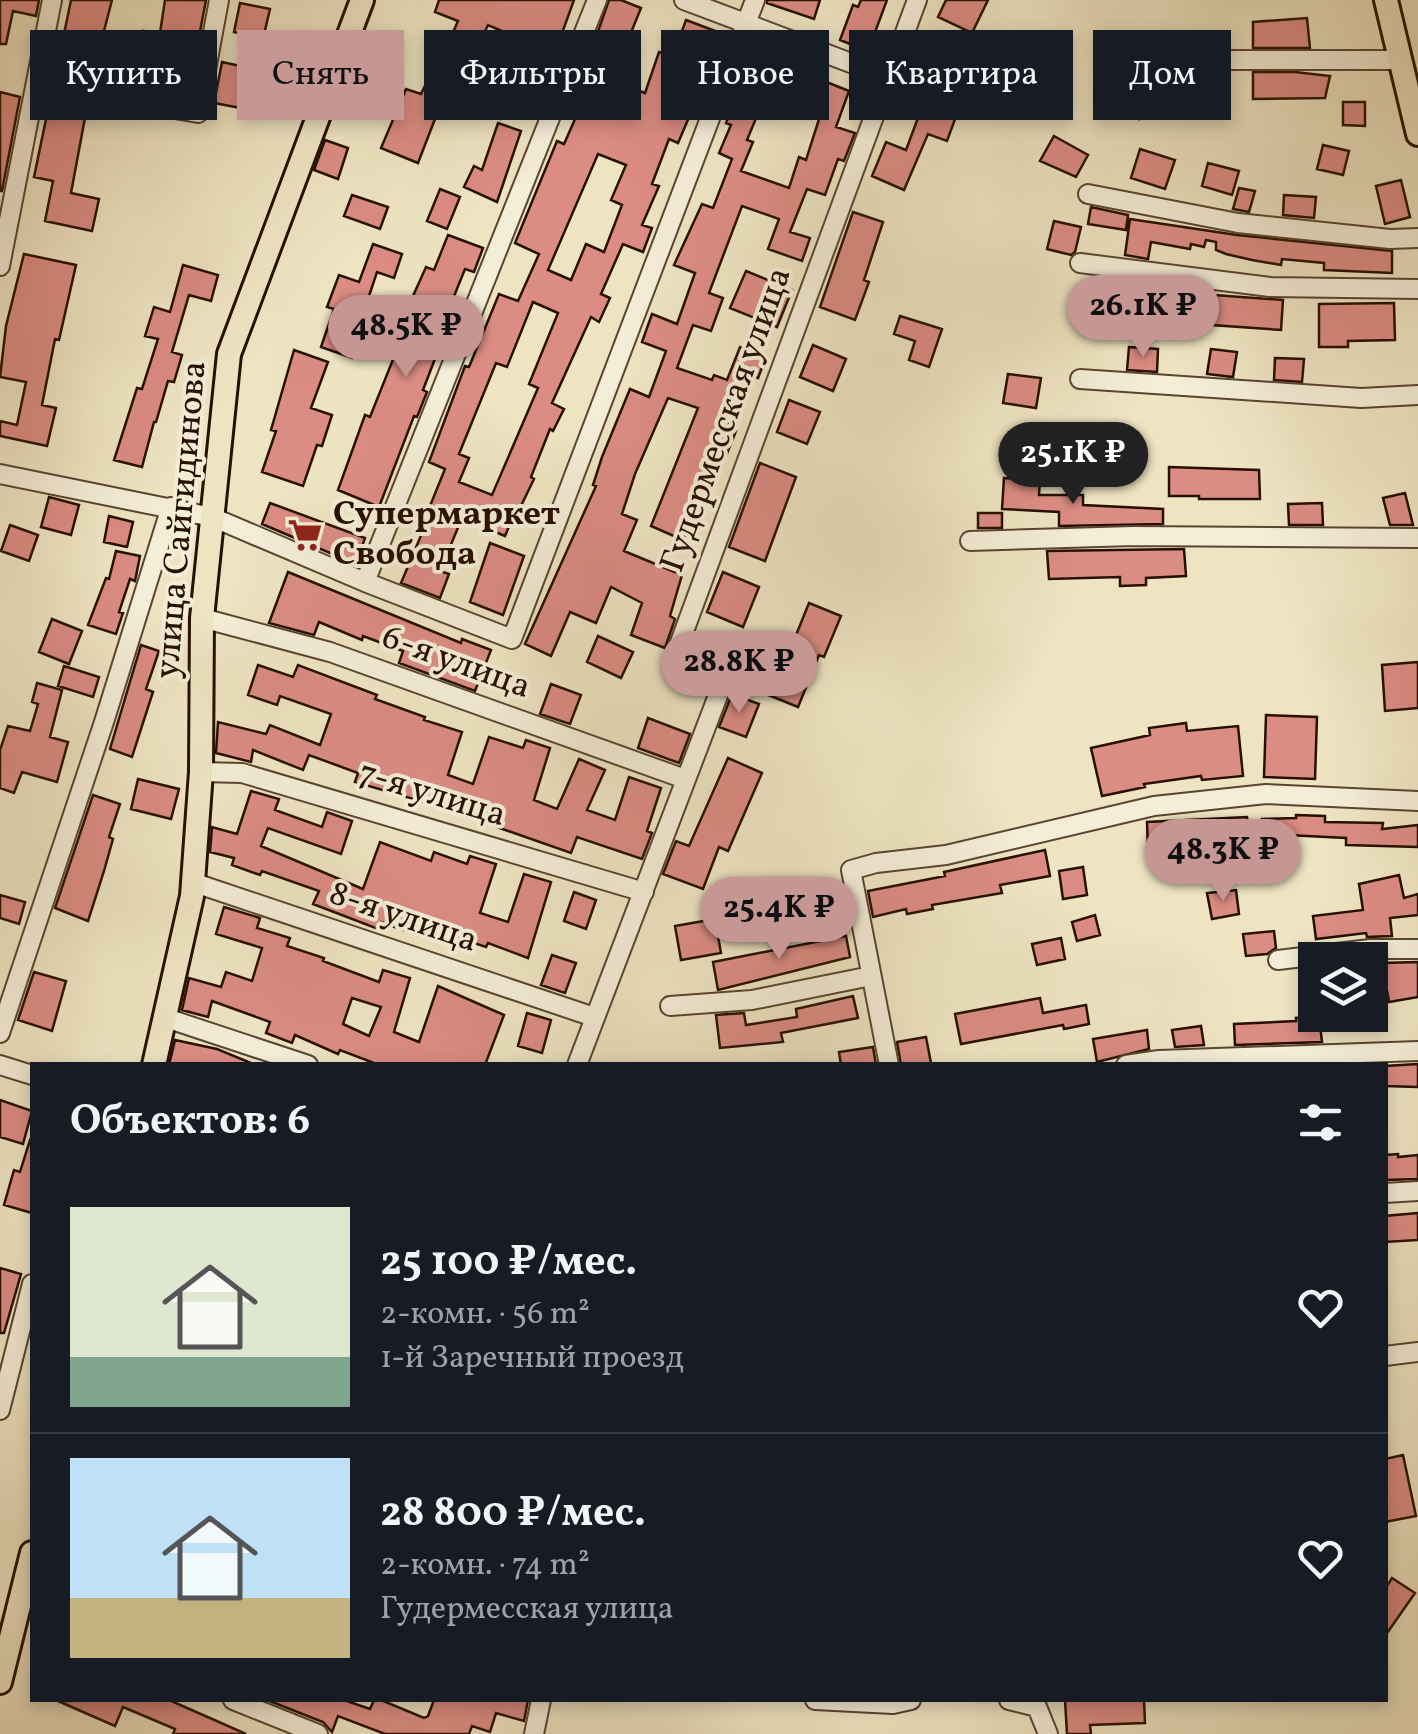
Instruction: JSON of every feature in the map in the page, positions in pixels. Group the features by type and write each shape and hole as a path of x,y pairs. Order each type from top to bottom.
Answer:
{"main road":[{"name":"улица Сайгидинова","path":"155,1062 192,896 201,772 202,618 229,354 362,0"},
{"path":"1386,0 1418,134"},
{"path":"0,1682 25,1616 30,1571"}],"street":[{"path":"46,30 52,0"},
{"path":"213,30 219,0"},
{"path":"365,582 598,0"},
{"path":"684,0 849,63"},
{"path":"0,474 212,517 512,639 755,0"},
{"name":"Гудермесская улица","path":"906,30 917,0"},
{"path":"1231,60 1401,60"},
{"path":"0,266 30,115"},
{"name":"Гудермесская улица","path":"578,1062 722,685 676,653 872,120"},
{"path":"1088,194 1238,223 1390,240 1418,238"},
{"path":"1080,263 1270,287 1418,289"},
{"path":"1080,379 1362,398 1418,395"},
{"path":"0,1033 171,507"},
{"path":"970,540 1133,536 1418,538"},
{"name":"6-я улица","path":"202,618 330,652 685,779"},
{"name":"7-я улица","path":"201,772 242,773 644,892"},
{"path":"888,1062 851,870 876,863 946,855 1154,806 1266,794 1418,801"},
{"name":"8-я улица","path":"192,882 594,1017"},
{"path":"1278,960 1370,949 1418,949"},
{"path":"670,1006 752,1000 872,976"},
{"path":"166,1018 299,1062"},
{"path":"1146,1062 1418,1051"},
{"path":"0,1065 30,1073"},
{"path":"1388,1193 1418,1191"},
{"path":"0,1410 30,1292"},
{"path":"1388,1356 1418,1352"},
{"path":"239,1702 318,1734"},
{"path":"534,1734 541,1702"},
{"path":"854,1702 902,1702"},
{"path":"1016,1702 1038,1708 1048,1734"}],"building":[{"path":"0,0 39,0 36,16 13,11 6,44 0,44"},
{"path":"71,0 112,0 104,30 65,30"},
{"path":"165,0 206,0 200,30 160,30"},
{"path":"439,0 574,0 563,30 500,30 488,25 486,30 454,30 458,21 435,12"},
{"path":"609,0 641,8 632,30 599,30"},
{"path":"767,0 820,0 814,19"},
{"path":"861,0 887,0 876,30 849,30 849,44 840,40 853,5 858,7"},
{"path":"946,0 988,0 973,30 938,17"},
{"path":"240,3 270,9 265,30 234,32"},
{"path":"1307,18 1310,48 1253,48 1253,22"},
{"path":"686,20 713,30 682,30"},
{"path":"659,52 661,120 688,120 678,143 669,139 652,184 659,186 642,225 652,228 643,252 623,244 601,294 610,298 599,322 591,317 552,403 564,409 553,431 550,429 520,508 517,507 505,536 462,518 440,571 449,574 440,598 401,583 445,469 429,462 465,366 469,367 499,294 518,301 539,254 515,243 557,141 564,144 575,120 641,120 641,91 645,93","holes":["598,154 626,165 611,200 622,205 604,252 586,244 571,280 548,270","533,302 558,313 529,384 538,388 492,495 459,482 469,458 459,454 496,363 507,367"]},
{"path":"222,62 237,65 237,107 217,104"},
{"path":"1253,72 1330,76 1325,98 1253,99"},
{"path":"829,83 849,91 836,127 855,133 844,161 838,159 825,195 807,189 790,232 810,238 802,261 768,249 779,219 742,206 709,293 723,298 711,331 693,325 677,368 712,380 714,375 727,380 740,347 766,357 758,378 746,373 726,427 736,431 726,456 718,452 683,540 651,526 698,408 668,398 635,474 622,514 637,520 624,551 682,575 670,616 675,619 665,648 631,635 642,603 611,587 596,623 570,612 551,656 525,644 596,486 593,485 602,457 630,389 649,397 666,351 642,342 652,314 677,324 695,273 674,265 702,204 713,208 732,159 719,153 731,125 726,123 755,120 747,140 753,142 741,171 789,188 799,157 806,160 819,120 829,120"},
{"path":"424,88 424,120 435,120 418,163 381,148 393,120 404,120 406,89 421,94"},
{"path":"0,92 20,97 2,191 0,191"},
{"path":"1343,102 1365,102 1365,126 1343,125"},
{"path":"46,120 85,120 71,193 99,199 92,231 45,221 53,181 34,177"},
{"path":"917,120 955,120 947,141 928,134 904,190 872,176 886,142 906,150"},
{"path":"498,123 521,131 497,202 464,187 474,166 482,170"},
{"path":"1054,136 1088,155 1076,177 1040,161"},
{"path":"325,140 348,148 338,179 314,170"},
{"path":"1323,145 1349,151 1343,175 1317,169"},
{"path":"1140,149 1175,160 1165,189 1131,178"},
{"path":"1208,163 1239,171 1232,195 1202,186"},
{"path":"1401,180 1410,217 1385,224 1376,186"},
{"path":"1239,188 1255,191 1249,212 1233,209"},
{"path":"440,189 460,197 447,229 427,221"},
{"path":"352,195 388,207 380,229 344,216"},
{"path":"1284,195 1316,197 1314,218 1283,215"},
{"path":"1091,207 1128,215 1126,230 1088,224"},
{"path":"853,212 883,222 864,280 869,282 855,320 820,307"},
{"path":"1130,219 1392,251 1392,273 1324,270 1324,263 1282,259 1281,265 1252,260 1216,250 1216,242 1206,240 1204,247 1191,244 1190,249 1151,242 1148,259 1125,255"},
{"path":"1054,221 1081,227 1071,255 1047,249"},
{"path":"448,235 483,248 474,272 465,269 446,316 451,317 423,390 427,392 379,507 338,490 365,415 370,417 400,342 413,347 421,327 428,330 435,305 413,296 426,267 434,270"},
{"path":"373,244 402,254 394,278 377,272 352,358 321,347 334,309 327,307 339,275 359,282"},
{"path":"24,254 76,265 42,405 56,408 47,446 0,436 0,421 17,425 26,382 0,377 6,326"},
{"path":"183,265 218,275 211,301 189,295 172,352 182,355 174,382 168,381 142,467 114,460 158,339 145,336 154,307 170,312"},
{"path":"746,271 792,290 777,327 730,308"},
{"path":"1128,282 1194,292 1188,323 1148,315 1122,315"},
{"path":"1214,295 1283,300 1281,330 1212,325"},
{"path":"1394,303 1395,340 1348,341 1348,347 1319,347 1319,304"},
{"path":"900,316 942,329 929,367 909,360 915,341 894,334"},
{"path":"813,345 846,359 833,391 800,377"},
{"path":"1129,347 1158,349 1157,372 1127,370"},
{"path":"1211,349 1237,352 1233,377 1207,374"},
{"path":"294,350 328,362 311,408 332,415 303,486 262,472 276,431 271,430"},
{"path":"1275,358 1304,359 1302,382 1274,380"},
{"path":"1008,374 1041,378 1036,408 1003,403"},
{"path":"789,400 820,412 807,444 777,432"},
{"path":"760,463 796,477 765,561 729,547"},
{"path":"1169,467 1259,470 1260,499 1169,496"},
{"path":"1004,478 1040,480 1039,495 1083,495 1083,505 1163,509 1163,524 1059,526 1059,512 1002,509"},
{"path":"1405,493 1413,525 1390,525 1383,498"},
{"path":"49,497 79,505 71,535 41,527"},
{"path":"270,503 365,538 356,564 262,524"},
{"path":"1322,503 1323,525 1289,525 1288,504"},
{"path":"978,513 1002,513 1002,528 978,528"},
{"path":"109,516 133,522 127,547 104,542"},
{"path":"10,525 38,535 29,561 1,551"},
{"path":"490,543 524,556 503,615 470,602"},
{"path":"1184,549 1186,576 1146,578 1146,585 1120,586 1120,577 1049,579 1047,551"},
{"path":"116,551 140,556 135,581 130,579 119,612 123,613 116,634 88,625 106,578 109,579"},
{"path":"288,572 461,643 462,639 491,650 475,691 399,663 403,651 363,636 362,640 319,622 314,635 269,623"},
{"path":"723,572 759,587 743,627 707,612"},
{"path":"809,603 841,616 824,657 819,655 798,707 766,694 784,648 790,650"},
{"path":"52,619 82,631 69,664 39,652"},
{"path":"598,636 633,652 621,678 587,662"},
{"path":"141,645 159,651 146,689 153,692 132,757 110,749"},
{"path":"1418,662 1418,708 1385,711 1382,665"},
{"path":"258,665 293,677 298,665 377,695 375,699 425,717 424,720 462,732 448,775 473,784 489,737 523,748 526,740 550,748 534,800 557,809 579,759 605,770 587,810 615,820 629,777 661,788 642,859 577,837 571,853 355,782 358,773 309,755 303,770 253,750 251,762 216,753 218,722 266,734 270,725 320,745 331,714 280,696 277,705 248,695"},
{"path":"64,666 99,677 93,697 58,686"},
{"path":"37,683 62,690 50,737 68,742 57,782 22,772 14,793 0,788 0,750 8,726 30,731 38,704 32,702"},
{"path":"551,684 581,695 570,724 540,714"},
{"path":"732,694 759,704 746,737 719,727"},
{"path":"1266,715 1317,717 1315,779 1264,777"},
{"path":"648,718 690,734 679,763 638,748"},
{"path":"1186,723 1187,731 1238,726 1243,776 1202,780 1201,776 1144,784 1145,787 1102,796 1091,748 1150,735 1149,728"},
{"path":"728,758 762,773 728,851 719,847 703,889 663,874 676,841 689,846"},
{"path":"138,779 179,789 171,819 131,809"},
{"path":"251,791 279,799 275,810 322,827 327,812 352,821 341,854 268,828 261,846 363,889 380,842 431,861 434,852 467,864 470,856 496,864 480,913 508,922 524,874 551,882 528,958 432,929 428,939 381,922 378,929 313,904 319,891 232,865 234,858 210,852 212,827 237,834"},
{"path":"93,795 120,804 88,921 55,908"},
{"path":"1325,816 1325,822 1383,823 1382,829 1418,825 1418,847 1346,845 1346,838 1287,835 1287,853 1266,853 1262,819"},
{"path":"1247,817 1249,837 1172,843 1172,848 1148,850 1147,822"},
{"path":"1045,850 1050,876 1000,885 1002,893 932,905 933,909 907,914 906,909 873,917 868,891"},
{"path":"1083,867 1087,895 1063,899 1059,871"},
{"path":"1399,875 1404,898 1418,894 1418,915 1390,918 1392,936 1367,937 1366,933 1316,939 1313,916 1363,910 1359,884"},
{"path":"1236,890 1239,914 1212,919 1207,893"},
{"path":"574,892 596,900 586,929 564,921"},
{"path":"0,895 25,902 19,924 0,918"},
{"path":"224,907 260,918 257,928 290,938 287,946 324,958 323,961 379,982 383,970 410,978 394,1032 419,1042 438,986 504,1015 486,1062 371,1062 340,1050 338,1054 295,1035 292,1043 266,1033 270,1022 212,1001 208,1017 182,1010 189,978 221,987 226,972 252,981 262,948 216,934","holes":["352,998 381,1007 369,1036 343,1024"]},
{"path":"1095,915 1100,935 1077,941 1072,922"},
{"path":"715,919 721,953 681,960 675,926"},
{"path":"1274,931 1276,948 1267,954 1246,956 1243,934"},
{"path":"846,936 850,957 718,990 713,962"},
{"path":"1061,938 1065,959 1037,965 1032,944"},
{"path":"552,955 576,963 565,993 541,985"},
{"path":"1418,962 1418,997 1389,1002 1388,963"},
{"path":"34,972 66,981 52,1031 18,1020"},
{"path":"853,996 858,1018 781,1033 783,1042 720,1048 716,1015 744,1013 746,1025 797,1017 796,1009"},
{"path":"1040,998 1043,1013 1086,1005 1089,1024 1064,1029 1063,1025 961,1044 955,1014"},
{"path":"527,1013 551,1020 542,1053 518,1046"},
{"path":"1296,1018 1298,1032 1321,1032 1322,1042 1235,1045 1234,1024"},
{"path":"1201,1026 1204,1045 1175,1047 1172,1030"},
{"path":"1147,1030 1149,1049 1097,1062 1093,1039"},
{"path":"926,1037 931,1062 900,1062 897,1042"},
{"path":"175,1040 217,1049 249,1062 170,1062"},
{"path":"873,1047 876,1062 841,1062 839,1052"},
{"path":"1418,1064 1418,1087 1388,1086 1388,1066"},
{"path":"0,1100 30,1110 23,1144 0,1137"},
{"path":"30,1140 30,1212 4,1205 14,1170 20,1172"},
{"path":"1388,1155 1418,1155 1418,1179 1388,1180"},
{"path":"1418,1213 1418,1240 1388,1242 1388,1216"},
{"path":"0,1268 21,1274 4,1333 0,1333"},
{"path":"1403,1455 1416,1516 1388,1521 1388,1458"},
{"path":"1392,1578 1415,1593 1388,1632 1388,1584"},
{"path":"60,1702 174,1702 246,1734 173,1734 175,1729 123,1707 115,1726"},
{"path":"272,1702 350,1702 370,1709 373,1702 386,1702 424,1718 433,1702 528,1702 524,1721 496,1713 490,1732 472,1726 469,1734 385,1734 338,1716 332,1732 323,1722"},
{"path":"1065,1702 1144,1702 1145,1723 1090,1725 1091,1734 1067,1734"}],"place":[{"name":"Супермаркет Свобода","path":"305,535"}]}
